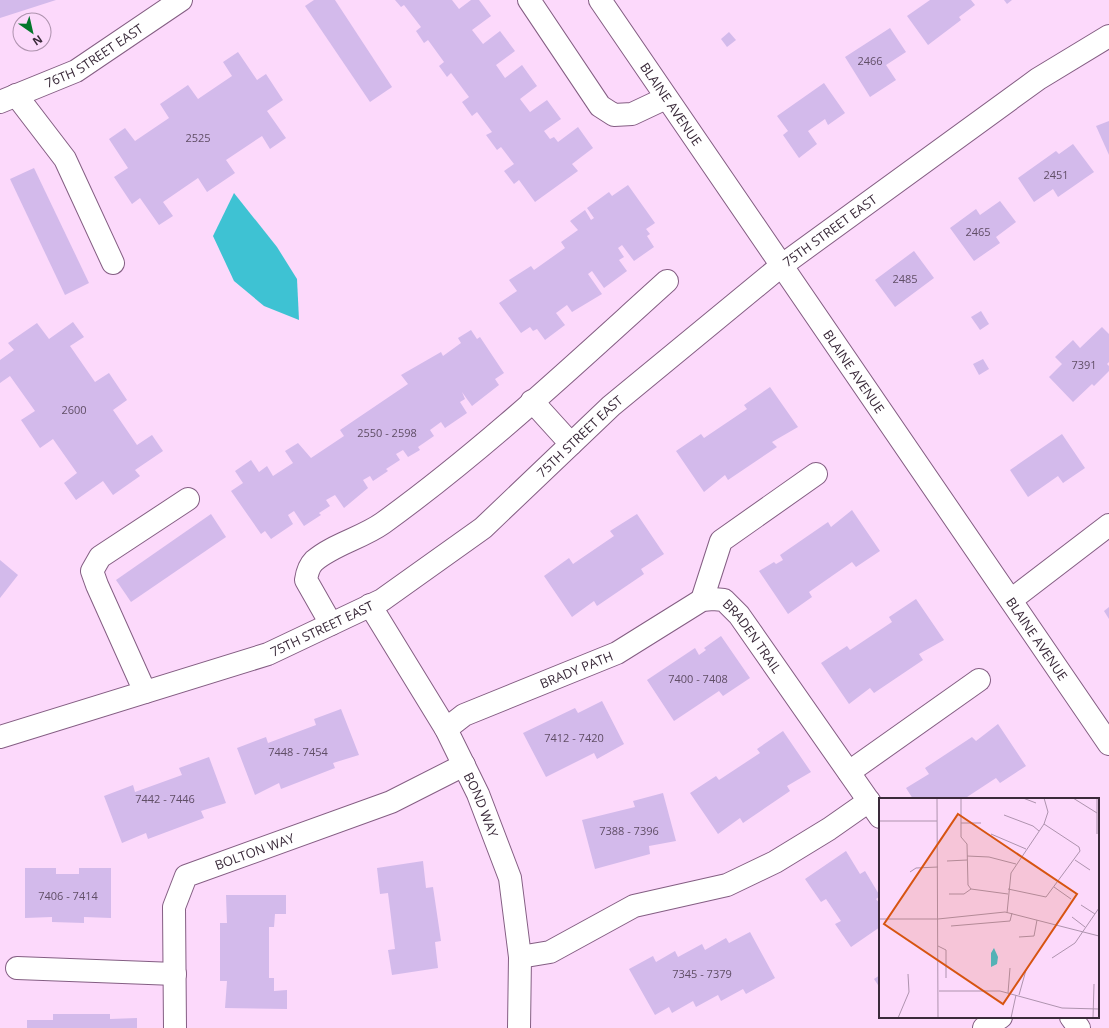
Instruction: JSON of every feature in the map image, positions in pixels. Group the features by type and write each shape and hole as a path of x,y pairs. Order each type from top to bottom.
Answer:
{"street":[{"name":"76TH STREET EAST","path":"8,98 76,71 181,0"},
{"path":"529,0 600,106 614,116 632,114 666,98"},
{"name":"BLAINE AVENUE","path":"600,0 1109,744"},
{"name":"75TH STREET EAST","path":"0,736 268,654 382,600 483,528 611,406 781,266 1038,79 1109,36"},
{"path":"8,98 65,159 113,263"},
{"path":"331,624 306,580 307,573 313,562 381,524 415,500 486,442 667,281"},
{"path":"532,401 571,444"},
{"name":"BRADEN TRAIL","path":"816,474 721,541 702,600 724,600 739,616 874,809"},
{"path":"145,692 92,571 100,557 188,499"},
{"path":"1011,600 1109,525"},
{"name":"BRADY PATH","path":"446,729 464,716 617,653 702,600"},
{"name":"BOND WAY","path":"370,606 446,729 478,794 510,878 520,957 519,1028"},
{"path":"849,772 979,680"},
{"name":"BOLTON WAY","path":"175,1028 174,907 186,876 391,802 464,765"},
{"path":"520,957 550,952 634,906 727,885 775,862 830,829 874,809"},
{"path":"17,968 175,974"},
{"path":"984,1028 999,1018"},
{"path":"1073,1018 1079,1028"}],"water":[{"path":"234,193 277,247 297,279 299,320 264,306 234,281 213,236"}],"building":[{"path":"0,0 56,0 19,12 12,12 12,14 0,18"},
{"path":"314,0 335,0 392,87 370,102 305,6"},
{"path":"395,0 452,0 459,9 471,0 479,0 491,16 472,30 483,44 500,31 515,51 496,65 505,78 522,65 537,86 520,99 530,112 547,100 561,119 544,131 550,139 554,137 558,142 578,127 593,148 572,164 578,171 535,202 519,180 514,184 504,171 514,164 501,147 497,150 486,135 492,132 477,112 472,116 462,102 469,97 451,73 447,77 439,66 444,62 428,40 424,43 416,31 421,27 404,5 401,7"},
{"path":"930,0 971,0 975,5 959,17 961,20 928,45 907,16"},
{"path":"1004,0 1012,0 1007,4"},
{"path":"890,28 906,52 886,65 896,80 870,97 845,57"},
{"path":"729,32 736,40 727,47 721,39"},
{"path":"238,52 257,80 266,74 283,100 267,111 286,138 270,149 262,136 226,160 235,173 207,192 198,178 163,202 173,216 159,225 140,198 132,204 114,177 128,168 109,139 125,128 135,141 169,118 160,104 188,85 198,99 232,76 223,62"},
{"path":"824,83 845,113 828,125 825,119 808,131 817,144 799,158 783,135 788,131 777,116"},
{"path":"1109,121 1109,155 1096,126"},
{"path":"1073,144 1094,172 1058,197 1053,189 1034,202 1018,178 1056,151 1059,154"},
{"path":"34,168 89,283 65,295 10,179"},
{"path":"628,185 655,223 646,229 650,234 647,236 654,247 634,261 622,245 618,248 624,257 619,260 627,271 604,288 592,271 588,274 602,294 572,312 567,305 556,313 565,325 545,340 537,329 533,331 530,327 521,333 499,303 517,291 509,280 531,266 534,270 565,248 561,242 578,230 570,221 585,210 591,220 594,218 587,208 609,192 612,196"},
{"path":"1000,201 1016,222 996,237 1000,243 974,261 950,228 976,209 980,215"},
{"path":"914,251 934,278 895,307 875,280"},
{"path":"981,311 989,324 980,330 971,317"},
{"path":"73,322 84,337 70,346 95,382 109,373 127,400 113,410 137,445 152,435 163,451 135,470 140,476 113,495 103,481 76,500 64,483 77,473 53,439 40,448 21,420 35,411 10,376 0,383 0,360 14,350 8,343 37,323 49,339"},
{"path":"1102,327 1109,334 1109,362 1107,364 1109,366 1109,371 1094,386 1092,384 1073,402 1049,377 1062,364 1055,357 1073,340 1080,348"},
{"path":"471,330 477,339 480,337 504,373 495,379 499,385 472,406 462,392 465,399 460,402 467,413 445,428 441,422 430,430 434,436 418,447 420,450 408,457 403,450 396,454 400,460 386,469 388,471 373,481 370,476 363,480 368,488 344,508 335,495 326,500 330,506 319,513 321,515 304,526 294,511 288,515 293,524 271,539 265,531 261,534 231,491 243,483 235,471 251,460 259,472 267,466 273,476 293,463 285,451 298,443 311,458 344,436 340,430 408,384 401,375 441,352 443,356 461,343 458,338"},
{"path":"983,359 989,369 979,375 973,364"},
{"path":"770,387 798,427 772,442 777,447 728,480 725,475 704,492 676,451 701,434 704,438 747,409 744,405"},
{"path":"1062,434 1085,468 1063,483 1058,476 1028,497 1010,470"},
{"path":"852,510 880,551 856,567 852,562 809,592 812,597 788,614 759,571 774,562 776,564 783,560 780,555 828,522 831,527"},
{"path":"211,514 226,537 131,602 116,580"},
{"path":"637,514 664,554 641,569 644,574 597,606 594,601 572,617 544,576 569,558 573,564 614,536 610,531"},
{"path":"0,560 18,575 0,598"},
{"path":"916,599 944,640 919,654 923,660 874,693 870,688 849,704 821,663 847,646 850,650 892,622 889,617"},
{"path":"1109,607 1109,619 1104,611"},
{"path":"721,636 750,678 723,696 719,691 674,721 647,680 695,648 699,655 706,650 704,648"},
{"path":"602,701 624,744 597,759 594,753 546,777 523,733 575,708 578,713"},
{"path":"341,709 359,755 333,763 335,768 281,789 279,783 255,795 237,748 266,737 268,743 316,725 314,719"},
{"path":"998,724 1026,766 1000,783 996,778 966,798 912,798 906,788 929,774 925,768 972,737 976,741"},
{"path":"783,731 811,772 787,786 790,791 743,823 740,818 718,834 690,793 716,776 719,780 760,753 757,749"},
{"path":"209,757 226,803 201,811 204,818 148,839 146,833 122,843 104,796 133,785 135,792 182,775 179,768"},
{"path":"663,793 676,841 649,846 650,854 595,869 582,820 635,807 633,801"},
{"path":"846,851 860,874 865,871 879,894 879,897 876,899 879,903 879,928 851,947 835,924 841,921 826,899 821,902 805,879"},
{"path":"423,861 426,888 433,887 441,941 435,942 438,968 392,975 388,950 395,949 388,893 380,894 377,868"},
{"path":"25,868 56,868 56,874 79,874 79,868 111,868 111,918 84,917 84,923 52,922 52,917 25,918"},
{"path":"226,895 286,895 286,914 275,914 274,927 269,927 269,978 274,978 274,991 287,990 287,1009 225,1008 227,981 220,981 220,923 227,923"},
{"path":"750,932 775,978 746,994 743,989 721,1001 718,995 696,1007 693,1001 672,1013 669,1007 655,1015 629,969 653,956 656,962 675,951 678,957 702,944 705,950 726,938 729,943"},
{"path":"879,976 879,986 874,979"},
{"path":"53,1014 110,1014 110,1019 137,1018 137,1028 27,1028 27,1020 53,1020"}]}
